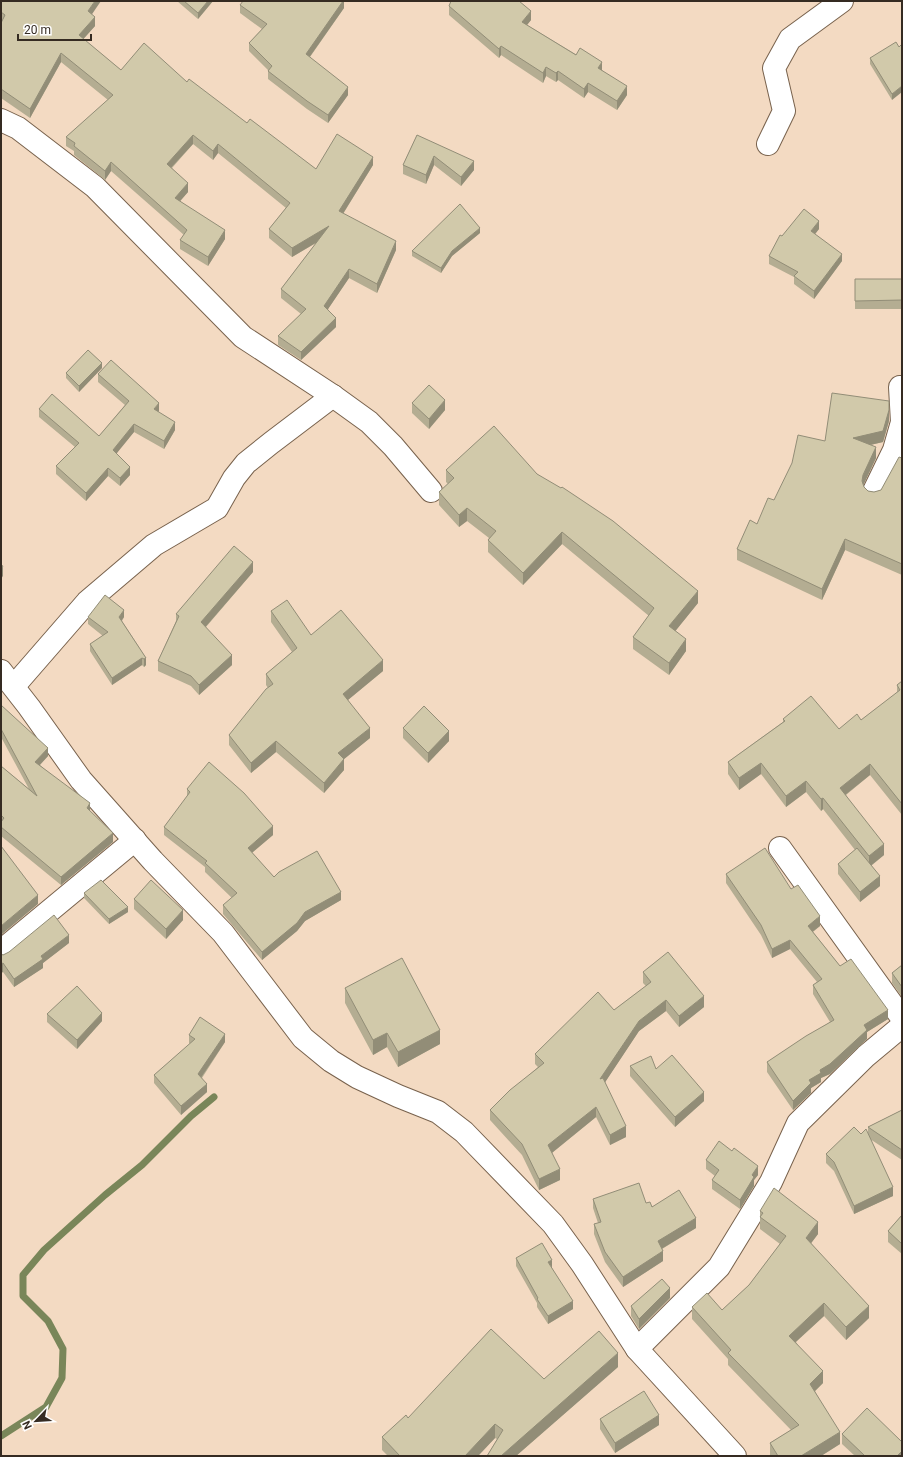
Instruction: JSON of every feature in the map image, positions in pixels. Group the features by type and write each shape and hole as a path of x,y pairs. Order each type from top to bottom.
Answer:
{"street":[{"path":"768,144 784,111 774,68 790,39 842,1"},
{"path":"1,120 18,128 95,187 243,337 333,396 369,422 393,446 431,491"},
{"path":"874,491 894,450 902,422 900,387 902,387"},
{"path":"333,396 271,442 246,463 234,478 217,508 154,545 87,602 7,679 81,780 135,840 223,933 302,1038 331,1060 358,1077 398,1096 438,1112 464,1132 518,1186 557,1230 582,1264 637,1349 735,1456"},
{"path":"1,951 135,840"},
{"path":"780,848 902,1018"},
{"path":"637,1349 718,1267 771,1182 798,1123 866,1056 902,1026"}],"building":[{"path":"1,1 95,1 88,11 95,17 79,35 121,70 144,43 187,82 189,79 247,123 250,119 316,169 337,134 373,157 339,211 396,241 377,284 349,269 324,306 336,318 301,352 278,336 306,309 281,289 329,226 292,248 269,229 290,203 218,144 213,151 193,135 167,164 188,183 175,198 225,230 208,257 180,240 187,230 111,162 105,171 74,146 75,143 66,137 113,95 61,53 30,109 1,89 1,23 5,15 1,12"},
{"path":"184,1 208,1 198,13"},
{"path":"243,1 343,1 306,54 348,87 328,115 268,71 272,66 249,43 267,24 240,5"},
{"path":"451,1 519,1 531,11 522,22 576,55 580,48 602,62 598,68 627,86 617,101 588,83 584,89 558,71 556,73 546,67 543,73 501,46 499,49 449,6"},
{"path":"896,42 899,47 902,44 902,86 892,94 870,58"},
{"path":"417,135 474,161 461,177 434,156 426,175 403,165"},
{"path":"460,204 480,228 452,251 441,268 412,251"},
{"path":"804,209 819,221 811,231 842,254 814,291 794,276 798,272 769,256 780,235 782,236"},
{"path":"855,279 902,279 902,300 855,301"},
{"path":"88,350 102,363 79,386 66,373"},
{"path":"111,360 159,403 154,409 175,422 164,441 134,424 113,450 130,467 120,478 108,468 86,493 56,466 79,443 39,409 52,394 99,436 129,401 98,374"},
{"path":"429,385 445,400 429,419 412,403"},
{"path":"832,393 889,401 889,410 883,431 853,438 876,447 863,475 862,481 864,487 868,491 874,492 881,490 899,457 902,458 902,564 845,539 822,589 737,549 750,520 757,524 768,498 774,500 792,463 798,435 825,441"},
{"path":"494,426 537,474 561,488 562,487 613,521 698,591 669,626 686,639 669,663 633,637 654,608 562,532 523,573 488,540 496,531 467,508 459,515 439,492 454,478 446,470"},
{"path":"234,546 253,562 201,622 232,655 199,685 191,676 158,661 179,616 176,614"},
{"path":"105,595 124,610 119,617 146,658 142,658 112,678 90,644 108,632 88,617"},
{"path":"287,600 311,635 341,610 383,660 343,694 370,728 338,753 344,759 324,783 276,741 251,763 229,735 266,689 273,684 266,674 297,648 271,611"},
{"path":"902,681 902,804 870,764 840,788 884,844 869,856 823,798 821,799 806,781 786,796 761,763 739,778 728,762 785,721 783,719 811,696 839,729 857,714 861,720 900,690 897,685"},
{"path":"1,705 48,748 35,762 90,803 87,808 113,833 61,877 1,827 1,822 4,818 1,815 1,766 37,796 1,729"},
{"path":"424,706 449,731 428,753 403,728"},
{"path":"209,762 244,793 273,826 248,848 274,877 279,872 317,851 341,892 305,912 297,923 262,952 223,905 237,893 205,863 207,861 164,827 190,792 187,789"},
{"path":"1,846 38,895 1,926"},
{"path":"765,848 791,889 798,885 820,916 808,926 840,966 851,959 888,1010 864,1025 867,1030 830,1064 820,1070 821,1073 809,1080 811,1083 793,1101 767,1062 806,1036 834,1020 813,985 822,979 790,940 772,949 761,925 726,874"},
{"path":"857,848 880,876 860,892 838,864"},
{"path":"101,880 128,907 109,919 84,893"},
{"path":"151,880 183,910 166,929 134,899"},
{"path":"54,915 69,935 41,956 43,959 14,979 3,963 1,964 1,954 3,955 9,952"},
{"path":"668,952 704,996 679,1016 666,1000 639,1021 600,1079 603,1078 626,1126 610,1135 596,1107 548,1145 560,1169 539,1179 522,1144 490,1110 510,1090 544,1063 535,1054 598,992 614,1010 651,982 643,972"},
{"path":"402,958 440,1030 398,1052 387,1033 373,1040 345,988"},
{"path":"902,965 902,987 892,973"},
{"path":"77,986 102,1013 77,1040 47,1014"},
{"path":"200,1017 225,1034 198,1074 207,1084 181,1106 154,1075 195,1039 189,1035"},
{"path":"672,1055 704,1092 675,1117 630,1066 651,1056 656,1069"},
{"path":"902,1110 902,1150 868,1127"},
{"path":"854,1127 861,1134 866,1129 893,1187 854,1206 834,1162 826,1154"},
{"path":"719,1141 732,1151 734,1148 758,1166 752,1175 754,1177 740,1200 712,1180 719,1170 706,1160"},
{"path":"639,1183 646,1203 650,1202 652,1207 679,1190 696,1218 658,1241 663,1251 623,1277 605,1252 594,1224 601,1222 593,1199"},
{"path":"774,1188 818,1222 806,1238 869,1306 846,1327 824,1303 789,1336 823,1371 810,1384 840,1432 801,1456 778,1456 770,1443 799,1425 728,1353 731,1350 692,1307 707,1293 722,1310 749,1285 786,1236 760,1217 763,1213 760,1211"},
{"path":"902,1215 902,1244 888,1231"},
{"path":"542,1243 552,1260 548,1262 573,1301 548,1316 537,1299 538,1298 516,1258"},
{"path":"662,1279 670,1288 639,1319 631,1306"},
{"path":"491,1329 544,1379 599,1331 618,1353 501,1456 487,1456 503,1430 495,1424 465,1456 400,1456 382,1437 406,1415 408,1418"},
{"path":"644,1391 659,1415 615,1443 600,1419"},
{"path":"867,1408 902,1442 902,1451 897,1456 865,1456 842,1434"}],"waterway":[{"path":"1,1436 46,1407 62,1378 63,1349 48,1321 23,1296 23,1275 44,1250 105,1195 142,1165 191,1116 214,1097"}]}
